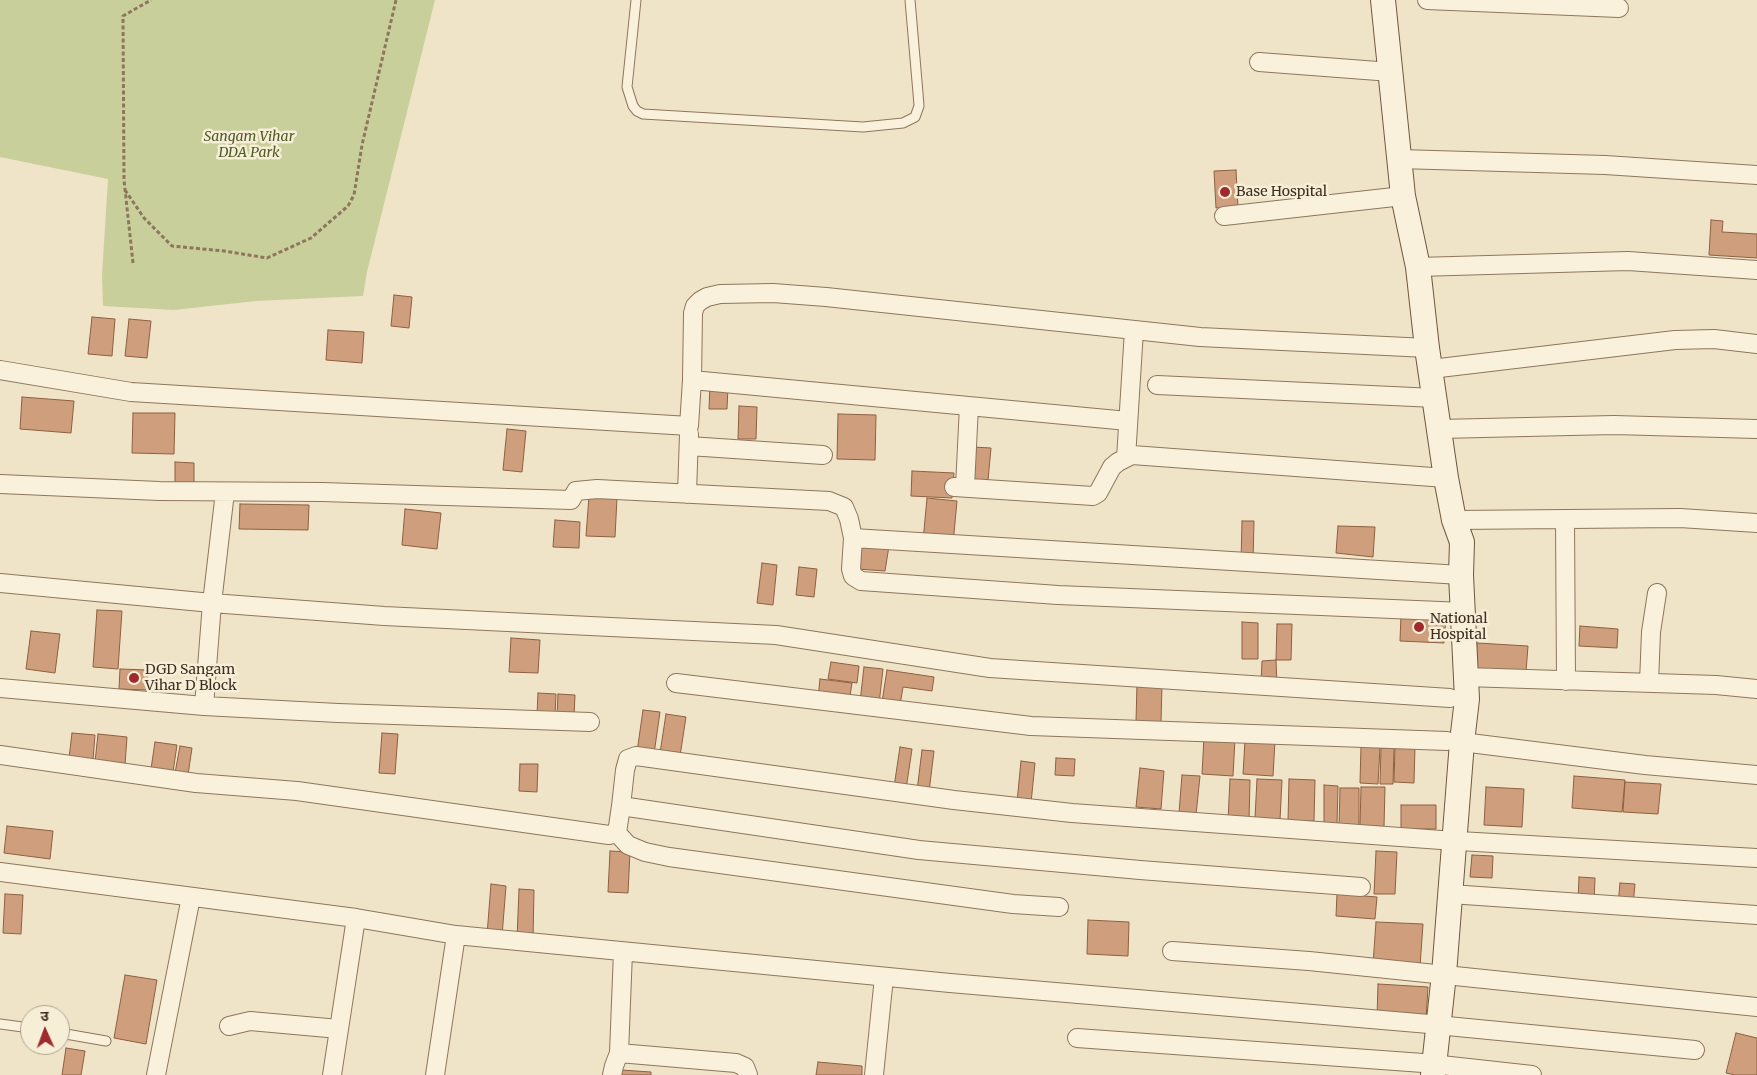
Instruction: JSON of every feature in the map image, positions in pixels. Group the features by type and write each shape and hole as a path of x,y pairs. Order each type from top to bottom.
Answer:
{"street":[{"path":"1383,0 1403,196 1418,267 1439,429 1454,520 1446,544 1454,574 1456,612 1467,699 1454,741"},
{"path":"1427,0 1618,8"},
{"path":"1259,62 1391,72"},
{"path":"1399,159 1605,165 1757,175"},
{"path":"1224,216 1403,196"},
{"path":"1418,267 1628,261 1757,270"},
{"path":"687,494 692,380 692,320 695,306 700,301 720,294 773,293 817,296 1200,337 1429,358 1675,340 1714,339 1757,344"},
{"path":"1126,458 1134,330"},
{"path":"0,370 131,392 689,426"},
{"path":"692,380 1128,421"},
{"path":"1157,384 1435,398"},
{"path":"969,406 959,487 1092,496 1098,493 1112,467 1132,455 1446,478"},
{"path":"1439,429 1614,425 1757,429"},
{"path":"689,446 824,455"},
{"path":"0,484 159,491 322,492 571,500 576,491 597,489 829,501 844,507 849,519 853,538 851,569 853,576 861,581 1058,595 1456,612"},
{"path":"204,706 212,604 225,492"},
{"path":"1454,520 1680,518 1757,523"},
{"path":"1565,519 1566,681"},
{"path":"853,538 1454,574"},
{"path":"0,583 212,604 384,616 776,634 990,668 1450,698"},
{"path":"1649,683 1651,632 1657,593"},
{"path":"1428,1069 1438,974 1454,741 1450,698 1456,612"},
{"path":"1465,677 1757,688"},
{"path":"676,683 1032,726 1454,741 1645,765 1757,776"},
{"path":"0,688 204,706 590,722"},
{"path":"0,756 136,776 297,791 608,835 617,833"},
{"path":"617,833 625,770 628,760 636,756 954,800 1072,813 1447,840 1757,858"},
{"path":"621,806 919,850 1361,887"},
{"path":"617,833 628,845 645,852 669,857 1013,904 1059,908"},
{"path":"1438,974 1450,894 1447,840"},
{"path":"0,872 356,918 456,936 884,977 1695,1050"},
{"path":"1450,894 1757,915"},
{"path":"156,1075 191,897"},
{"path":"332,1075 356,918"},
{"path":"435,1075 456,936"},
{"path":"1172,951 1309,961 1757,1008"},
{"path":"612,1075 620,1053 624,952"},
{"path":"874,1075 884,977"},
{"path":"229,1026 250,1021 339,1030"},
{"path":"1077,1038 1428,1069 1532,1075"},
{"path":"620,1053 736,1063 745,1067 748,1075"}],"lane":[{"path":"634,0 627,87 633,106 637,111 643,114 863,127 903,123 915,117 919,106 910,0"},
{"path":"0,1024 20,1027"},
{"path":"70,1035 106,1040"}],"path":[{"path":"133,263 126,190 123,16 151,0"},
{"path":"126,190 144,218 172,246 267,258 311,238 348,206 354,195 362,145 396,0"}],"green space":[{"name":"Sangam Vihar DDA Park","path":"0,0 435,0 367,272 363,296 256,301 174,310 103,306 102,275 108,179 0,157"}],"building":[{"path":"1236,170 1238,207 1216,208 1214,171"},
{"path":"1711,220 1723,221 1722,232 1757,234 1757,258 1709,255"},
{"path":"394,295 412,297 409,328 391,326"},
{"path":"92,317 115,319 112,356 88,354"},
{"path":"129,319 151,321 147,358 125,356"},
{"path":"328,330 364,332 362,363 326,360"},
{"path":"710,385 728,386 727,409 709,409"},
{"path":"22,397 74,401 71,433 20,429"},
{"path":"739,406 757,407 756,439 738,439"},
{"path":"133,413 175,413 174,454 132,453"},
{"path":"838,414 876,415 875,460 837,459"},
{"path":"507,429 526,431 522,472 503,470"},
{"path":"972,447 991,448 988,480 970,479"},
{"path":"175,462 194,463 194,486 175,486"},
{"path":"912,471 954,473 952,498 911,496"},
{"path":"589,496 617,498 615,537 586,536"},
{"path":"927,498 957,501 953,544 923,541"},
{"path":"240,504 309,505 308,530 239,529"},
{"path":"405,509 441,513 437,549 402,545"},
{"path":"555,520 580,522 579,548 553,547"},
{"path":"1242,521 1254,521 1253,562 1241,562"},
{"path":"1338,526 1375,527 1373,557 1336,553"},
{"path":"861,543 889,546 885,571 858,569"},
{"path":"762,563 777,565 773,605 757,603"},
{"path":"799,567 817,569 814,597 796,595"},
{"path":"97,610 122,611 118,669 93,667"},
{"path":"1401,615 1446,617 1444,643 1400,641"},
{"path":"1242,622 1258,623 1258,659 1242,659"},
{"path":"1277,624 1292,624 1291,660 1276,660"},
{"path":"1580,626 1618,629 1617,648 1579,646"},
{"path":"31,631 60,634 55,673 26,669"},
{"path":"511,638 540,640 538,673 509,672"},
{"path":"1477,643 1528,646 1526,672 1475,669"},
{"path":"1276,660 1277,684 1261,683 1262,661"},
{"path":"831,662 859,666 857,683 828,679"},
{"path":"864,667 883,669 879,704 860,702"},
{"path":"120,669 148,670 147,690 119,689"},
{"path":"887,670 934,677 932,691 903,687 900,705 882,702"},
{"path":"820,679 852,683 849,702 818,698"},
{"path":"1137,683 1162,684 1161,723 1136,722"},
{"path":"538,693 556,694 555,715 537,714"},
{"path":"558,694 575,695 574,717 557,716"},
{"path":"643,710 660,712 654,754 637,752"},
{"path":"666,714 686,717 680,756 660,753"},
{"path":"72,733 95,735 93,760 69,758"},
{"path":"382,733 398,734 395,774 379,773"},
{"path":"98,734 127,737 125,765 95,762"},
{"path":"1204,737 1235,739 1233,776 1202,774"},
{"path":"1245,740 1275,741 1273,776 1243,774"},
{"path":"155,742 177,745 173,772 151,769"},
{"path":"180,746 192,748 188,775 175,773"},
{"path":"1361,746 1380,746 1378,784 1360,783"},
{"path":"1395,746 1415,747 1414,783 1394,782"},
{"path":"900,747 912,749 906,789 894,787"},
{"path":"1381,748 1394,748 1393,784 1380,784"},
{"path":"922,750 934,751 929,792 917,791"},
{"path":"1056,758 1075,759 1074,776 1055,775"},
{"path":"1021,761 1035,763 1031,803 1017,802"},
{"path":"520,764 538,764 537,792 519,791"},
{"path":"1140,768 1164,771 1161,809 1136,807"},
{"path":"1182,775 1200,776 1196,815 1179,813"},
{"path":"1574,776 1625,780 1622,812 1572,808"},
{"path":"1230,779 1250,780 1249,821 1228,820"},
{"path":"1257,779 1282,780 1280,820 1255,818"},
{"path":"1289,779 1315,780 1314,821 1288,821"},
{"path":"1625,782 1661,784 1658,814 1623,812"},
{"path":"1324,785 1338,786 1337,825 1324,825"},
{"path":"1361,787 1385,787 1384,827 1360,826"},
{"path":"1486,787 1524,789 1522,827 1484,825"},
{"path":"1340,788 1359,788 1359,827 1339,827"},
{"path":"1401,805 1436,805 1436,829 1401,829"},
{"path":"7,826 53,831 50,859 4,853"},
{"path":"610,851 630,852 628,893 608,892"},
{"path":"1376,851 1397,852 1395,894 1374,894"},
{"path":"1472,855 1493,856 1492,878 1470,877"},
{"path":"1579,877 1595,878 1594,902 1578,901"},
{"path":"1620,883 1635,884 1633,906 1618,905"},
{"path":"491,884 506,886 502,936 487,935"},
{"path":"519,889 534,890 533,939 517,939"},
{"path":"5,894 23,895 21,934 3,933"},
{"path":"1337,894 1377,897 1375,919 1336,916"},
{"path":"1088,920 1129,922 1128,956 1087,954"},
{"path":"1376,922 1423,924 1420,967 1373,964"},
{"path":"125,975 157,980 146,1044 114,1038"},
{"path":"1378,984 1428,987 1426,1020 1377,1018"},
{"path":"1736,1033 1757,1038 1757,1075 1726,1073"},
{"path":"70,1049 85,1051 81,1075 62,1075 65,1055 70,1055"},
{"path":"818,1062 862,1066 862,1075 816,1075"},
{"path":"621,1070 651,1072 651,1075 620,1075"}],"place":[{"name":"Base Hospital","path":"1225,192"},
{"name":"National Hospital","path":"1419,627"},
{"name":"DGD Sangam Vihar D Block","path":"134,678"}]}
